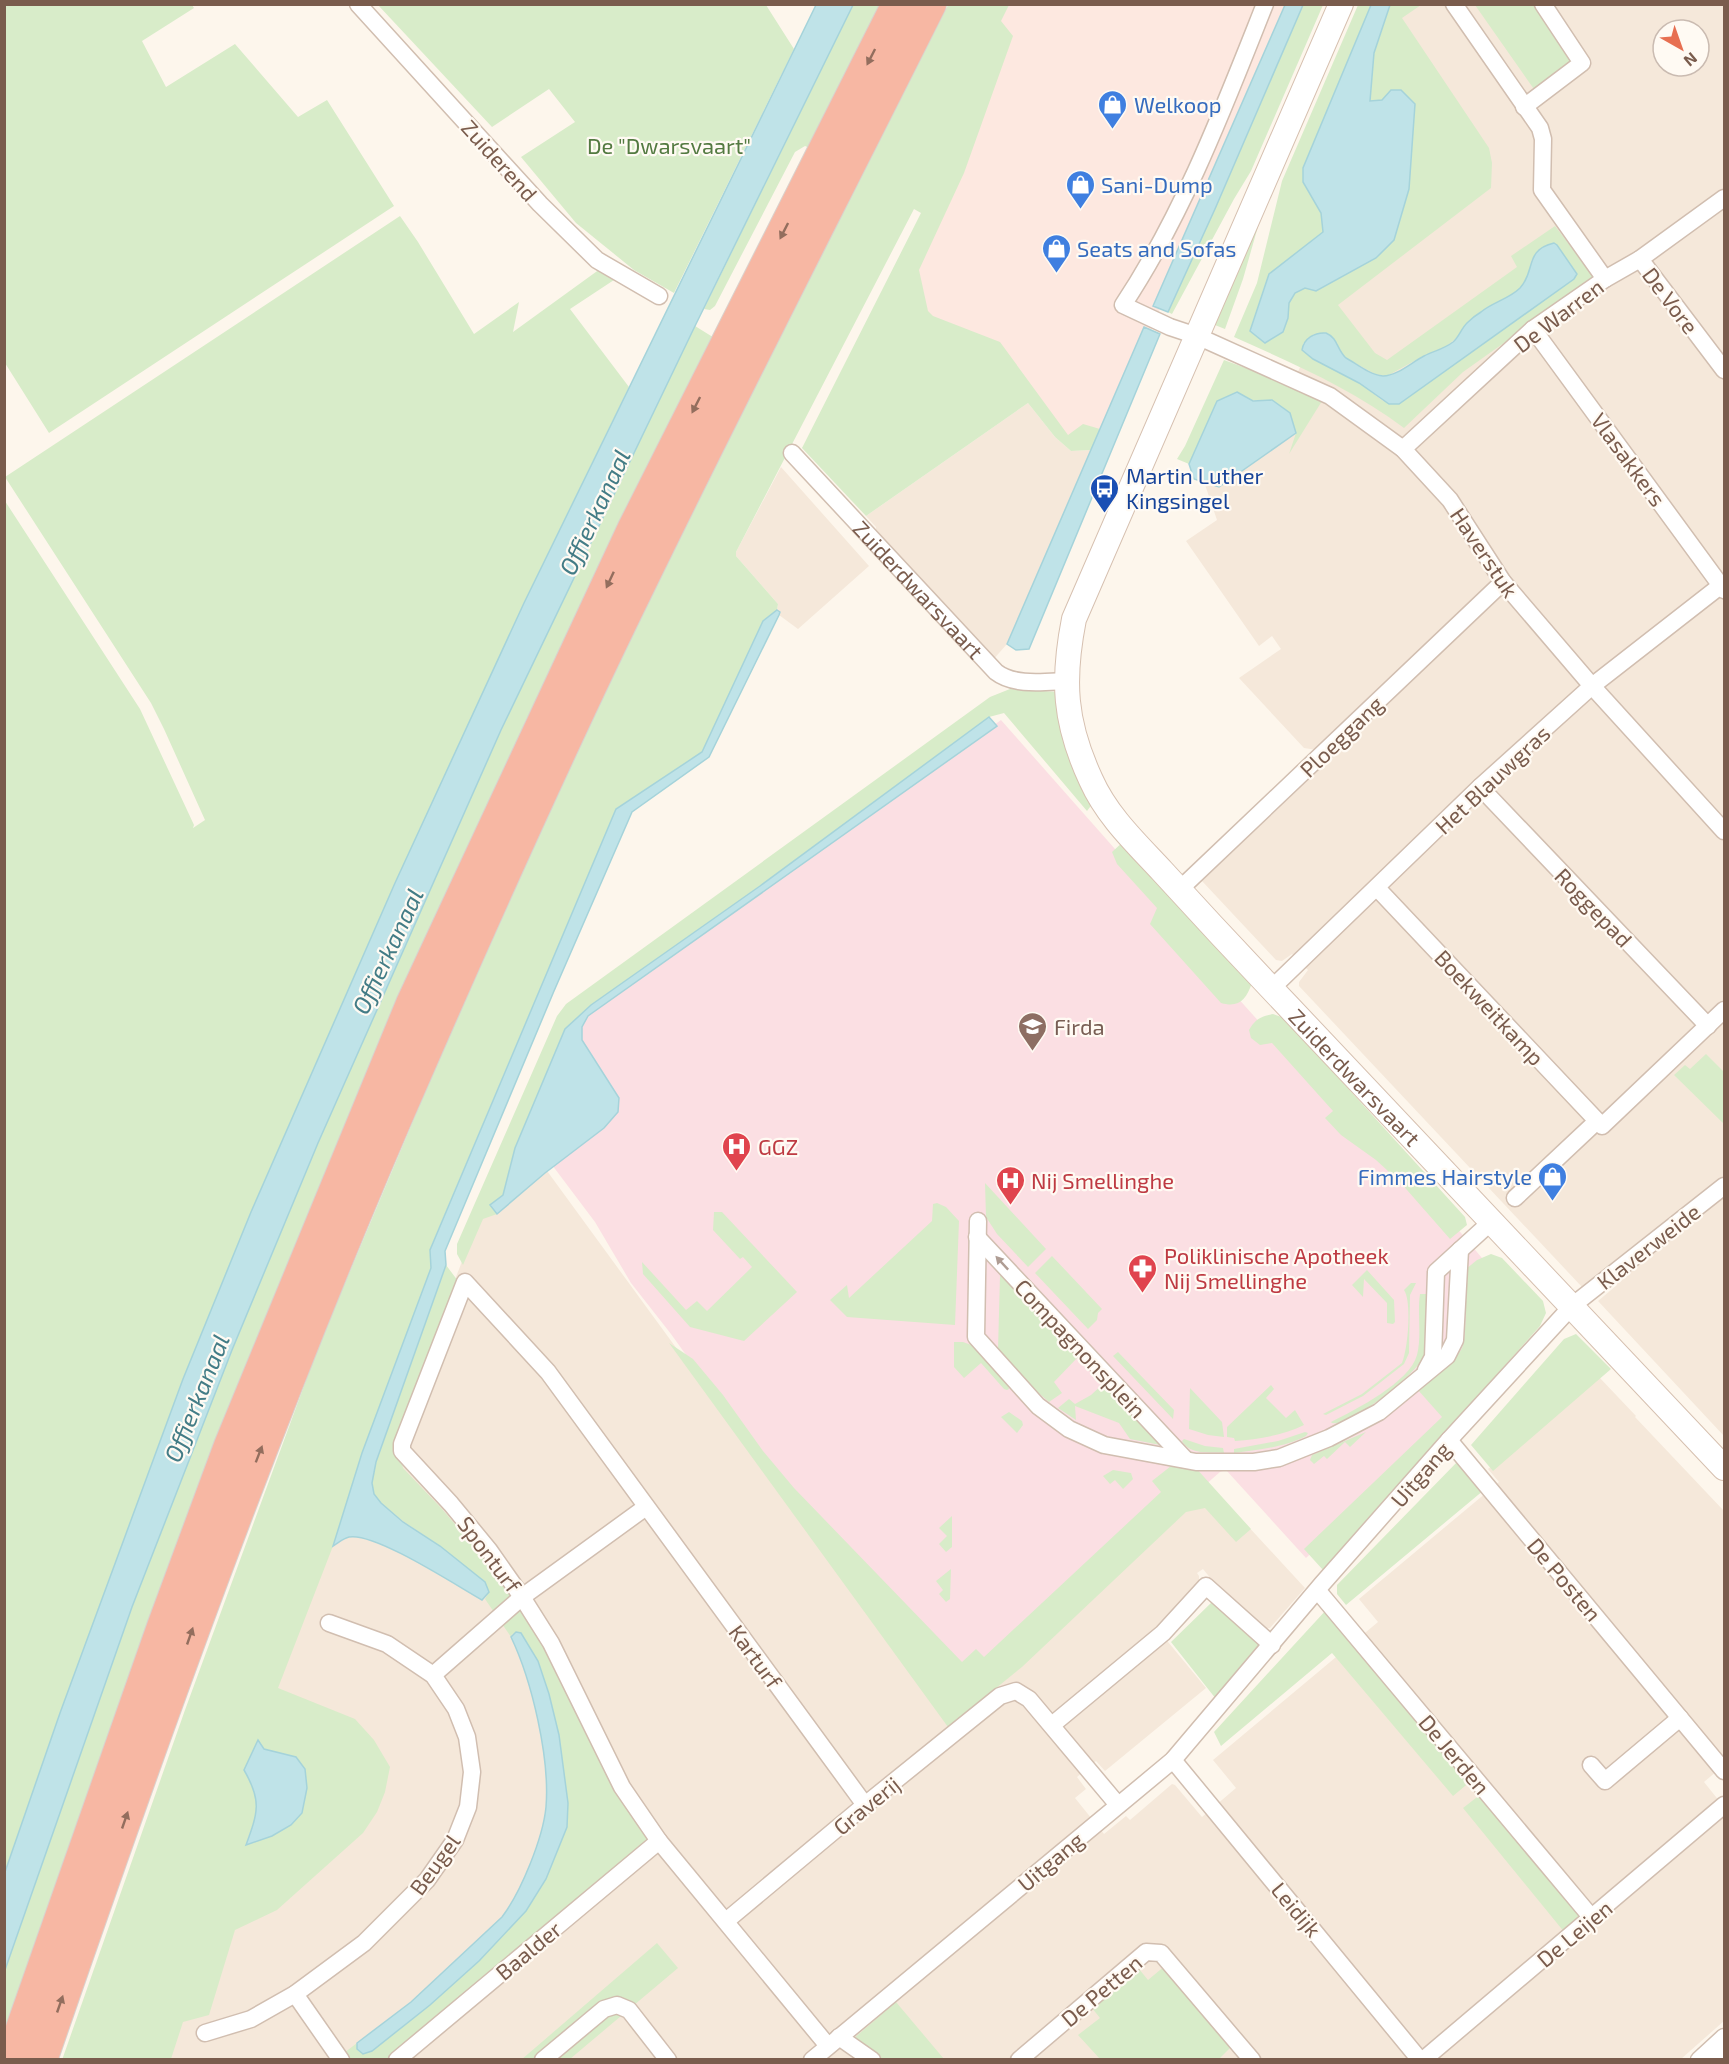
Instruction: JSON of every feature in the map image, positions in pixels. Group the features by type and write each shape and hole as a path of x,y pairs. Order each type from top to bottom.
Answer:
{"highway":[{"path":"10,2060 163,1627 230,1446 412,1004 633,530 898,4"},
{"path":"41,2060 204,1598 346,1238 415,1074 499,884 641,580 930,4"}],"street":[{"name":"Zuiderend","path":"358,4 540,204 597,260 659,296"},
{"path":"1265,4 1208,143 1176,212 1144,272 1123,305 1170,327 1197,336 1341,4"},
{"path":"1454,4 1540,128 1543,139 1542,190 1605,279"},
{"path":"1524,107 1582,63 1543,4"},
{"name":"De Warren","path":"1403,449 1533,329 1725,198"},
{"name":"De Vore","path":"1640,258 1725,370"},
{"name":"Vlasakkers","path":"1533,329 1723,586"},
{"name":"Haverstuk","path":"1197,336 1330,396 1403,449 1450,500 1503,582 1592,686 1725,831"},
{"name":"Zuiderdwarsvaart","path":"1197,336 1074,619 1067,653 1066,681 1069,720 1077,746 1101,799 1113,818 1271,989 1725,1468"},
{"name":"Zuiderdwarsvaart","path":"792,453 996,672 1006,680 1066,681"},
{"name":"Ploeggang","path":"1179,890 1503,582"},
{"name":"Het Blauwgras","path":"1271,989 1480,788 1592,686 1723,586"},
{"name":"Roggepad","path":"1480,788 1708,1026"},
{"name":"Boekweitkamp","path":"1377,888 1600,1124"},
{"path":"1515,1198 1725,1010"},
{"name":"Klaverweide","path":"1572,1306 1725,1186"},
{"path":"1426,1371 1433,1358 1436,1272 1492,1221"},
{"name":"Compagnonsplein","path":"1185,1459 977,1229 976,1337 1038,1406 1069,1429 1104,1445 1196,1462 1254,1462 1295,1453 1379,1412 1448,1354 1455,1340 1460,1250"},
{"name":"Sponturf","path":"548,1372 465,1282 402,1444 402,1451 459,1513 489,1550 522,1597 551,1642 622,1787 659,1842 726,1921"},
{"name":"Uitgang","path":"812,2060 1173,1760 1449,1440 1572,1306"},
{"name":"Karturf","path":"548,1372 865,1805"},
{"name":"De Posten","path":"1449,1440 1725,1771"},
{"path":"433,1675 522,1597 646,1507"},
{"path":"1052,1725 1163,1633 1206,1586 1272,1645"},
{"name":"De Jerden","path":"1318,1591 1592,1918"},
{"name":"Beugel","path":"205,2033 251,2019 295,1994 364,1943 428,1880 455,1840 468,1807 472,1772 467,1737 456,1709 433,1675 387,1644 329,1623"},
{"name":"Graverij","path":"726,1921 1000,1696 1016,1691 1029,1699 1118,1805"},
{"path":"1592,1765 1605,1781 1680,1718"},
{"name":"Leidijk","path":"1173,1760 1422,2060"},
{"name":"De Leijen","path":"1422,2060 1725,1805"},
{"name":"Baalder","path":"397,2060 659,1842"},
{"path":"726,1921 834,2041 872,2060"},
{"name":"De Petten","path":"1019,2060 1146,1952 1161,1953 1252,2060"},
{"path":"295,1994 341,2060"},
{"path":"543,2060 604,2009 617,2005 629,2010 668,2060"},
{"path":"1699,2060 1725,2037"}],"shaded area":[{"path":"1000,5 1293,5 1171,281 1106,441 1069,443 988,350 895,300"},
{"path":"1383,5 1724,5 1724,1436 1598,1301 1617,1285 1606,1268 1582,1287 1299,986 1299,982 1308,970 1292,954 1282,961 1276,960 1202,881 1332,757 1322,746 1317,750 1304,748 1239,678 1281,649 1272,636 1259,646 1186,541 1217,520 1201,473 1275,421 1309,348"},
{"path":"1028,403 1055,437 1071,451 1091,450 1007,644 992,661 876,536 876,527 866,516"},
{"path":"781,467 869,566 798,629 779,615 778,604 736,556 736,552"},
{"name":"Nij Smellinghe","path":"1001,720 1168,909 1236,996 1280,1045 1425,1190 1487,1264 1444,1425 1306,1558 1226,1470 1220,1472 979,1682 768,1469 671,1334 631,1283 595,1222 534,1141 587,1015"},
{"path":"542,1164 766,1471 1210,1485 1305,1588 1270,1628 1261,1629 1229,1601 1203,1569 1197,1573 1199,1587 1159,1631 1206,1688 1105,1771 1096,1761 1077,1777 1086,1789 1075,1798 1104,1834 1126,1816 1130,1820 1172,1784 1202,1817 1236,1788 1213,1760 1378,1622 1359,1599 1499,1482 1488,1469 1599,1377 1724,1511 1724,1765 1704,1782 1724,1807 1724,2021 1681,2059 133,2060 322,1509 368,1527 386,1486 391,1446 481,1212"}],"green space":[{"path":"5,4 192,5 194,8 142,41 166,87 235,44 298,117 327,100 394,206 49,433 5,363"},
{"name":"De \"Dwarsvaart\"","path":"378,5 766,5 794,49 674,293 634,270 576,223 521,157 575,122 549,89 492,127"},
{"path":"853,5 884,5 812,149 805,146 795,152 715,306 710,310 704,309"},
{"path":"948,5 1009,5 1001,21 1013,36 964,173 919,270 928,311 933,316 1000,342 1068,435 1083,424 1100,429 1091,450 1071,451 1055,437 1028,403 866,516 802,448 921,213 914,209 736,552 736,556 778,604 777,610 763,621 702,752 616,809 430,1249 431,1268 362,1453 333,1546 278,1688 355,1719 374,1740 390,1767 385,1792 377,1812 363,1833 277,1910 235,1930 209,2015 183,2022 171,2059 62,2060 185,1710 319,1345 494,928 635,622","holes":["258,1740 264,1749 272,1836 246,1844 258,1809 254,1787"]},
{"path":"1303,5 1323,5 1251,171 1172,314 1168,312"},
{"path":"1358,5 1371,5 1303,168 1303,182 1321,213 1323,232 1269,274 1265,343 1283,332 1288,318 1289,303 1295,293 1305,288 1316,291 1376,258 1382,100 1370,102 1374,53 1390,5 1421,5 1402,18 1489,148 1492,163 1491,188 1338,305 1375,353 1387,360 1517,267 1511,256 1555,226 1595,278 1463,372 1404,428 1343,389 1234,337 1257,283 1282,181","holes":["1540,248 1576,276 1399,404 1383,401 1359,383 1313,359 1303,344 1314,334 1337,343 1342,355 1346,358 1375,374 1387,376 1445,347 1486,308 1521,288 1529,274 1531,261"]},
{"path":"1475,5 1533,5 1575,62 1536,92"},
{"path":"1263,209 1243,279 1225,329 1210,323"},
{"path":"400,216 474,334 519,302 513,332 600,269 617,278 570,309 629,387 524,603 395,883 251,1212 183,1379 60,1713 5,1872 5,501 140,709 194,825 193,828 205,820 151,703 5,477"},
{"path":"695,326 716,339 526,720 448,900 5,2053 5,1970 132,1607 232,1350 318,1143 501,730"},
{"path":"1224,360 1322,401 1289,454 1296,433 1272,400 1217,401 1189,464 1177,459"},
{"path":"1010,689 1059,692 1061,724 1067,750 1093,803 1087,811 1004,713 989,717 760,886 591,1005 565,1029 515,1148 503,1195 491,1205 497,1214 483,1219 463,1265 457,1254 457,1244 557,1016 566,1004 990,697"},
{"path":"1124,841 1252,983 1241,1001 1233,1004 1221,1003 1150,924 1157,908 1117,864 1112,852"},
{"path":"1273,1014 1284,1018 1465,1217 1467,1225 1450,1239 1400,1182 1376,1160 1341,1135 1325,1118 1333,1111 1272,1043 1260,1045 1251,1038 1249,1030 1254,1023 1262,1017"},
{"path":"1706,1054 1724,1072 1724,1124 1674,1075 1685,1065 1690,1069"},
{"path":"985,1183 1046,1249 1028,1267 997,1234 986,1217"},
{"path":"937,1203 946,1207 959,1221 955,1325 847,1317 830,1300 847,1285 849,1298 932,1221 933,1204"},
{"path":"714,1212 722,1212 797,1292 744,1341 690,1327 643,1274 642,1262 686,1310 697,1301 707,1311 752,1267 743,1257 740,1259 713,1230"},
{"path":"1491,1254 1502,1258 1543,1301 1546,1313 1540,1326 1323,1570 1304,1549 1442,1417 1418,1390 1448,1365 1462,1348 1466,1269 1477,1260"},
{"path":"1052,1256 1102,1309 1098,1313 1097,1320 1088,1329 1035,1273"},
{"path":"446,1265 458,1281 394,1448 401,1459 403,1468 442,1509 512,1591 543,1646 603,1768 634,1818 649,1834 646,1842 389,2059 348,2059 344,2053 357,2043 356,2045 479,1961 526,1911 546,1879 567,1827 568,1803 559,1735 549,1694 537,1661 521,1633 512,1634 511,1637 485,1599 489,1592 440,1546 403,1521 374,1495 372,1483 376,1462"},
{"path":"1367,1270 1394,1300 1395,1322 1393,1324 1387,1323 1387,1303 1364,1279 1363,1297 1352,1285"},
{"path":"1002,1275 1078,1357 1054,1382 1062,1393 1049,1402 1027,1383 998,1350 1000,1276"},
{"path":"1411,1283 1416,1283 1410,1295 1409,1353 1404,1364 1363,1396 1326,1415 1323,1414 1362,1394 1402,1363 1408,1326 1408,1304 1404,1290"},
{"path":"1420,1294 1427,1294 1427,1340 1425,1354 1420,1362 1398,1385 1368,1408 1341,1422 1332,1423 1393,1385 1412,1365 1418,1347"},
{"path":"1576,1334 1611,1369 1493,1471 1471,1445 1564,1339"},
{"path":"954,1342 974,1346 1009,1389 1004,1389 981,1363 964,1378 954,1367"},
{"path":"669,1343 693,1359 794,1488 962,1662 976,1649 984,1657 1161,1492 1152,1481 1171,1466 1195,1467 1251,1529 1236,1542 1205,1508 1186,1512 1022,1667 948,1727"},
{"path":"1118,1352 1174,1410 1173,1419 1113,1356"},
{"path":"1104,1383 1165,1446 1130,1439 1119,1423 1075,1406 1076,1420 1058,1408 1069,1399 1075,1404 1091,1395"},
{"path":"1271,1385 1274,1389 1266,1398 1286,1418 1295,1410 1304,1425 1261,1438 1235,1441 1234,1438 1227,1437 1227,1427"},
{"path":"1190,1388 1222,1422 1224,1437 1189,1429"},
{"path":"1009,1412 1022,1421 1023,1425 1017,1433 1001,1417"},
{"path":"1366,1432 1350,1447 1345,1442 1327,1459 1324,1456 1314,1464 1310,1460 1312,1455"},
{"path":"1308,1433 1306,1436 1290,1443 1234,1453 1234,1449 1278,1441"},
{"path":"1184,1439 1205,1446 1223,1448 1224,1453 1195,1451 1185,1445 1182,1441"},
{"path":"1459,1460 1484,1490 1346,1605 1337,1594 1337,1585"},
{"path":"1113,1470 1131,1473 1133,1479 1123,1489 1115,1480 1110,1484 1103,1476"},
{"path":"952,1516 952,1547 946,1552 939,1544 947,1536 939,1528"},
{"path":"951,1569 950,1599 946,1602 939,1594 943,1590 936,1581"},
{"path":"1212,1602 1261,1647 1216,1699 1171,1642"},
{"path":"1327,1609 1471,1781 1453,1796 1332,1653 1221,1746 1214,1732"},
{"path":"1481,1794 1583,1918 1565,1933 1463,1808"},
{"path":"657,1943 678,1968 570,2059 521,2060"},
{"path":"1166,1965 1235,2043 1219,2059 1100,2059 1078,2035 1100,2018 1092,2008 1139,1969 1148,1980"},
{"path":"896,2002 944,2059 883,2059 853,2039"}],"water":[{"name":"Offierkanaal","path":"816,5 853,5 695,326 501,730 318,1143 232,1350 132,1607 5,1970 5,1872 60,1713 183,1379 251,1212 395,883 524,603"},
{"path":"1285,5 1303,5 1168,312 1153,306"},
{"path":"1371,5 1390,5 1374,53 1370,101 1382,100 1391,90 1401,90 1415,104 1409,189 1394,240 1376,258 1316,291 1305,288 1295,293 1289,303 1288,318 1283,332 1265,343 1250,331 1269,274 1323,232 1321,213 1303,182 1303,168"},
{"path":"1554,243 1577,274 1574,279 1399,404 1389,404 1359,383 1313,359 1302,350 1305,342 1311,337 1326,333 1333,338 1346,358 1364,369 1383,376 1394,374 1450,344 1474,317 1516,292 1528,275 1534,256 1545,246"},
{"path":"1144,327 1160,334 1029,649 1016,650 1007,644"},
{"path":"1237,392 1253,401 1272,400 1290,413 1296,433 1219,487 1194,479 1189,464 1217,401"},
{"path":"777,610 780,612 779,615 709,757 632,812 445,1251 446,1265 376,1462 372,1483 374,1494 381,1503 403,1522 440,1546 485,1582 489,1592 482,1600 396,1551 361,1538 349,1537 333,1546 362,1453 431,1268 430,1250 616,809 702,752 763,621"},
{"path":"989,717 997,726 588,1016 582,1027 582,1040 619,1098 618,1112 604,1128 545,1173 497,1214 490,1205 503,1195 515,1148 565,1029 591,1005 760,886"},
{"path":"516,1632 521,1633 538,1661 549,1694 559,1735 568,1803 567,1827 546,1879 526,1911 479,1961 430,2005 372,2051 363,2054 357,2049 357,2043 411,2002 502,1917 516,1894 536,1849 544,1820 547,1787 538,1720 526,1675 511,1637"},
{"path":"258,1740 264,1749 296,1757 305,1769 307,1788 302,1813 291,1825 272,1836 246,1845 255,1815 256,1799 244,1770"}],"place":[{"name":"Welkoop","path":"1113,130"},
{"name":"Sani-Dump","path":"1080,210"},
{"name":"Seats and Sofas","path":"1056,274"},
{"name":"Martin Luther Kingsingel","path":"1105,514"},
{"name":"Firda","path":"1033,1052"},
{"name":"GGZ","path":"737,1172"},
{"name":"Fimmes Hairstyle","path":"1553,1202"},
{"name":"Nij Smellinghe","path":"1010,1206"},
{"name":"Poliklinische Apotheek Nij Smellinghe","path":"1143,1294"}]}
